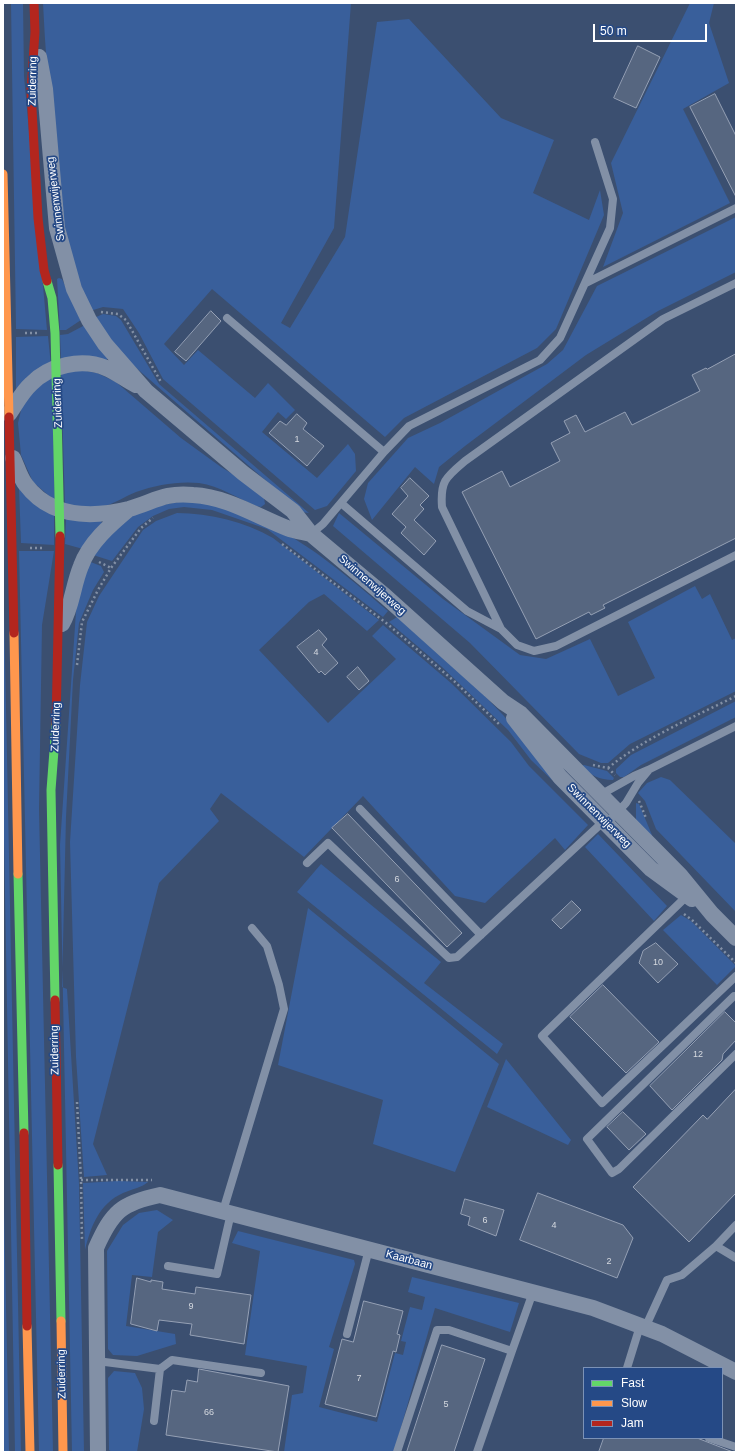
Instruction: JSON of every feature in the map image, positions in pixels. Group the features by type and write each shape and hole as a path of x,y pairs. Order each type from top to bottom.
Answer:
{"main road":[{"name":"Zuiderring","path":"34,3 35,32 31,91 38,218 44,270 52,298 57,367 61,511 55,749 50,790 63,1452"},
{"path":"3,174 30,1452"}],"street":[{"name":"Swinnenwijerweg","path":"35,32 45,89 57,228 66,266 74,289 89,320 105,344 146,391 243,474 293,511 311,534 385,596 503,702 521,714 618,812 690,894 736,938"},
{"name":"Swinnenwijerweg","path":"9,414 30,384 40,375 57,367 74,364 106,368 146,391"},
{"name":"Swinnenwijerweg","path":"10,453 25,485 43,502 61,511 93,515 130,508 155,498 171,495 194,495 220,499 288,529 311,534"},
{"name":"Swinnenwijerweg","path":"59,629 68,613 81,564 105,529 130,508"},
{"name":"Swinnenwijerweg","path":"503,702 543,757 589,807 651,870 690,894"},
{"name":"Kaarbaan","path":"97,1361 96,1248 106,1224 118,1211 138,1200 160,1195 593,1308 662,1334 736,1372"},
{"path":"97,1361 98,1452"}],"lane":[{"path":"311,534 323,524 384,452 409,426 540,360 560,338 610,228 613,199 595,142"},
{"path":"586,283 736,208"},
{"path":"501,629 442,507 441,490 450,473 663,320 736,283"},
{"path":"227,318 384,452"},
{"path":"341,503 467,611 501,629 517,645 534,651 556,646 736,555"},
{"path":"589,807 601,794 634,776 736,726"},
{"path":"307,863 328,843 449,958 457,957 618,812 648,770"},
{"path":"360,809 481,935"},
{"path":"690,894 542,1036 602,1103 736,976"},
{"path":"168,1266 217,1274 227,1212 284,1009 279,985 266,946 252,928"},
{"path":"736,996 734,996 587,1138 612,1173 619,1169 736,1054"},
{"path":"627,1367 642,1327 667,1280 682,1275 716,1246 736,1225"},
{"path":"716,1246 736,1258"},
{"path":"347,1334 369,1249"},
{"path":"477,1452 533,1292"},
{"path":"398,1452 438,1330 448,1330 512,1351"},
{"path":"97,1361 160,1369 172,1360 260,1373"},
{"path":"154,1420 160,1369"},
{"path":"712,1439 736,1447"}],"path":[{"path":"76,673 82,622 111,568 141,528 156,516"},
{"path":"278,540 384,622 454,681 506,731"},
{"path":"608,768 627,753 651,739 736,696"},
{"path":"675,908 692,920 736,963"},
{"path":"76,1094 81,1216"}],"shaded area":[{"path":"11,3 23,3 24,76 47,330 16,329"},
{"path":"43,3 351,3 334,228 281,323 290,328 345,237 377,22 409,19 501,118 554,140 533,193 589,220 600,190 604,215 556,329 537,348 404,418 385,437 212,289 164,344 184,365 198,350 255,398 268,383 295,410 286,419 278,412 262,432 317,478 348,444 355,454 356,471 327,506 315,510 163,379 139,333 123,309 103,307 90,311 73,270 63,227 49,89"},
{"path":"690,3 714,3 709,23 729,83 683,109 730,203 603,267 623,213 611,163"},
{"path":"736,217 736,272 658,311 586,355 439,467 434,484 415,467 372,520 364,499 368,483 408,438 440,423 547,364 563,350 597,286"},
{"path":"57,279 62,279 81,320 66,330 60,330"},
{"path":"103,314 116,316 121,320 159,384 309,513 302,512 119,353 94,318"},
{"path":"85,325 107,357 107,360 61,359 60,335 68,334"},
{"path":"48,336 51,366 16,390 16,337"},
{"path":"81,370 97,373 116,382 181,438 221,467 252,486 264,498 265,504 261,507 256,506 214,487 199,483 183,483 167,484 144,490 100,507 65,506 61,373"},
{"path":"52,374 55,501 33,482 21,455 18,423 23,402"},
{"path":"19,488 54,513 54,545 21,543"},
{"path":"184,501 214,505 242,513 295,539 343,573 388,611 383,617 267,529 212,510 184,507 169,509 153,516 138,527 112,561 93,555 107,534 126,519 144,510"},
{"path":"177,513 189,513 214,517 239,523 262,532 273,538 379,620 367,631 324,594 309,602 259,650 328,723 396,659 372,636 383,625 451,683 511,742 529,766 588,825 565,850 555,838 485,903 455,896 363,796 304,857 221,793 210,809 219,821 159,883 93,1144 107,1175 84,1177 76,1057 70,842 80,685 87,622 99,596 143,530 156,521"},
{"path":"339,513 443,599 520,655 546,659 590,639 618,696 655,678 628,622 695,586 702,599 710,594 732,640 736,638 736,691 630,744 608,763 601,763 579,754 470,643 333,526"},
{"path":"66,517 101,521 102,523 83,549 65,544"},
{"path":"19,551 54,551 42,625 39,809 53,1452 39,1452"},
{"path":"3,558 21,1452 15,1452 3,783"},
{"path":"88,561 101,566 104,572 93,590 79,623 73,680 66,817 62,968 60,845 77,597"},
{"path":"397,617 478,689 504,716 554,778 552,780 531,760 508,730 442,667 389,622"},
{"path":"736,701 736,717 641,765 624,777 620,777 616,773 616,769 631,755"},
{"path":"584,765 607,771 614,778 613,780 608,780 596,776 581,766"},
{"path":"661,777 670,780 736,844 736,912 656,829 645,801 638,793 647,783"},
{"path":"636,803 639,804 652,835 651,837 636,820"},
{"path":"598,834 667,906 654,921 585,847"},
{"path":"321,864 441,962 424,983 503,1044 497,1054 297,892"},
{"path":"308,908 499,1064 455,1172 373,1144 383,1100 278,1065"},
{"path":"681,915 691,921 736,966 717,985 663,930"},
{"path":"63,987 67,989 79,1184 84,1452 72,1452"},
{"path":"506,1059 571,1140 568,1145 487,1107"},
{"path":"3,1159 9,1452 3,1452"},
{"path":"118,1181 148,1182 123,1193 108,1203 93,1224 85,1250 83,1183"},
{"path":"157,1210 173,1220 158,1232 152,1277 132,1275 126,1326 175,1334 176,1344 137,1356 113,1355 108,1349 107,1251 123,1225 139,1213"},
{"path":"238,1231 354,1260 355,1264 329,1347 334,1349 319,1407 377,1422 395,1353 403,1355 406,1342 401,1341 410,1307 422,1310 425,1297 408,1292 412,1277 519,1303 510,1332 435,1308 394,1452 284,1452 292,1395 303,1393 307,1366 245,1355 260,1251 232,1243"},
{"path":"114,1371 135,1373 142,1388 144,1409 137,1452 112,1452 109,1450 108,1378"}],"building":[{"path":"638,46 660,57 636,108 614,98"},
{"path":"715,94 736,136 736,197 690,107"},
{"path":"211,311 221,321 186,361 175,352"},
{"path":"736,354 736,538 603,605 605,608 591,615 589,612 536,639 462,492 502,471 510,487 560,461 551,443 570,433 564,421 576,415 585,432 625,412 632,425 700,391 692,375"},
{"path":"297,414 307,423 303,429 324,446 307,466 269,433 280,421 286,425"},
{"path":"410,478 429,496 420,505 424,509 414,520 436,541 424,555 401,533 406,527 392,514 408,496 401,488"},
{"path":"319,630 327,639 322,645 338,663 325,675 321,671 319,673 297,647"},
{"path":"358,667 369,681 359,690 347,677"},
{"path":"348,814 462,933 447,947 332,828"},
{"path":"572,901 581,910 561,929 552,920"},
{"path":"656,943 678,964 658,983 639,963 643,951"},
{"path":"603,985 659,1042 626,1073 570,1017"},
{"path":"725,1012 736,1023 736,1040 723,1054 722,1060 672,1110 650,1086"},
{"path":"736,1089 736,1193 689,1242 633,1187 703,1115 707,1119"},
{"path":"623,1112 646,1134 629,1150 607,1127"},
{"path":"538,1193 623,1225 633,1238 617,1278 520,1240"},
{"path":"465,1199 504,1210 496,1236 468,1225 470,1217 461,1214"},
{"path":"137,1278 151,1282 151,1280 163,1282 162,1289 195,1294 196,1287 251,1295 244,1344 190,1335 192,1324 159,1320 157,1331 131,1324"},
{"path":"364,1301 403,1311 397,1334 400,1335 396,1352 393,1351 376,1417 325,1404 342,1339 353,1342"},
{"path":"442,1345 485,1359 454,1452 407,1452"},
{"path":"199,1369 289,1386 278,1452 166,1435 172,1390 185,1392 187,1380 197,1382"},
{"path":"604,1439 700,1439 733,1452 599,1452"}],"traffic: fast":[{"path":"47,281 52,298 55,333 60,536"},
{"path":"55,1000 51,790 56,724"},
{"path":"18,874 24,1133"},
{"path":"58,1165 61,1321"}],"traffic: slow":[{"path":"3,174 9,417"},
{"path":"14,633 18,874"},
{"path":"61,1321 63,1452"},
{"path":"27,1326 30,1452"}],"traffic: jam":[{"path":"34,3 35,32 31,91 38,218 44,270 47,281"},
{"path":"9,417 14,633"},
{"path":"56,724 60,536"},
{"path":"55,1000 58,1165"},
{"path":"24,1133 27,1326"}]}
